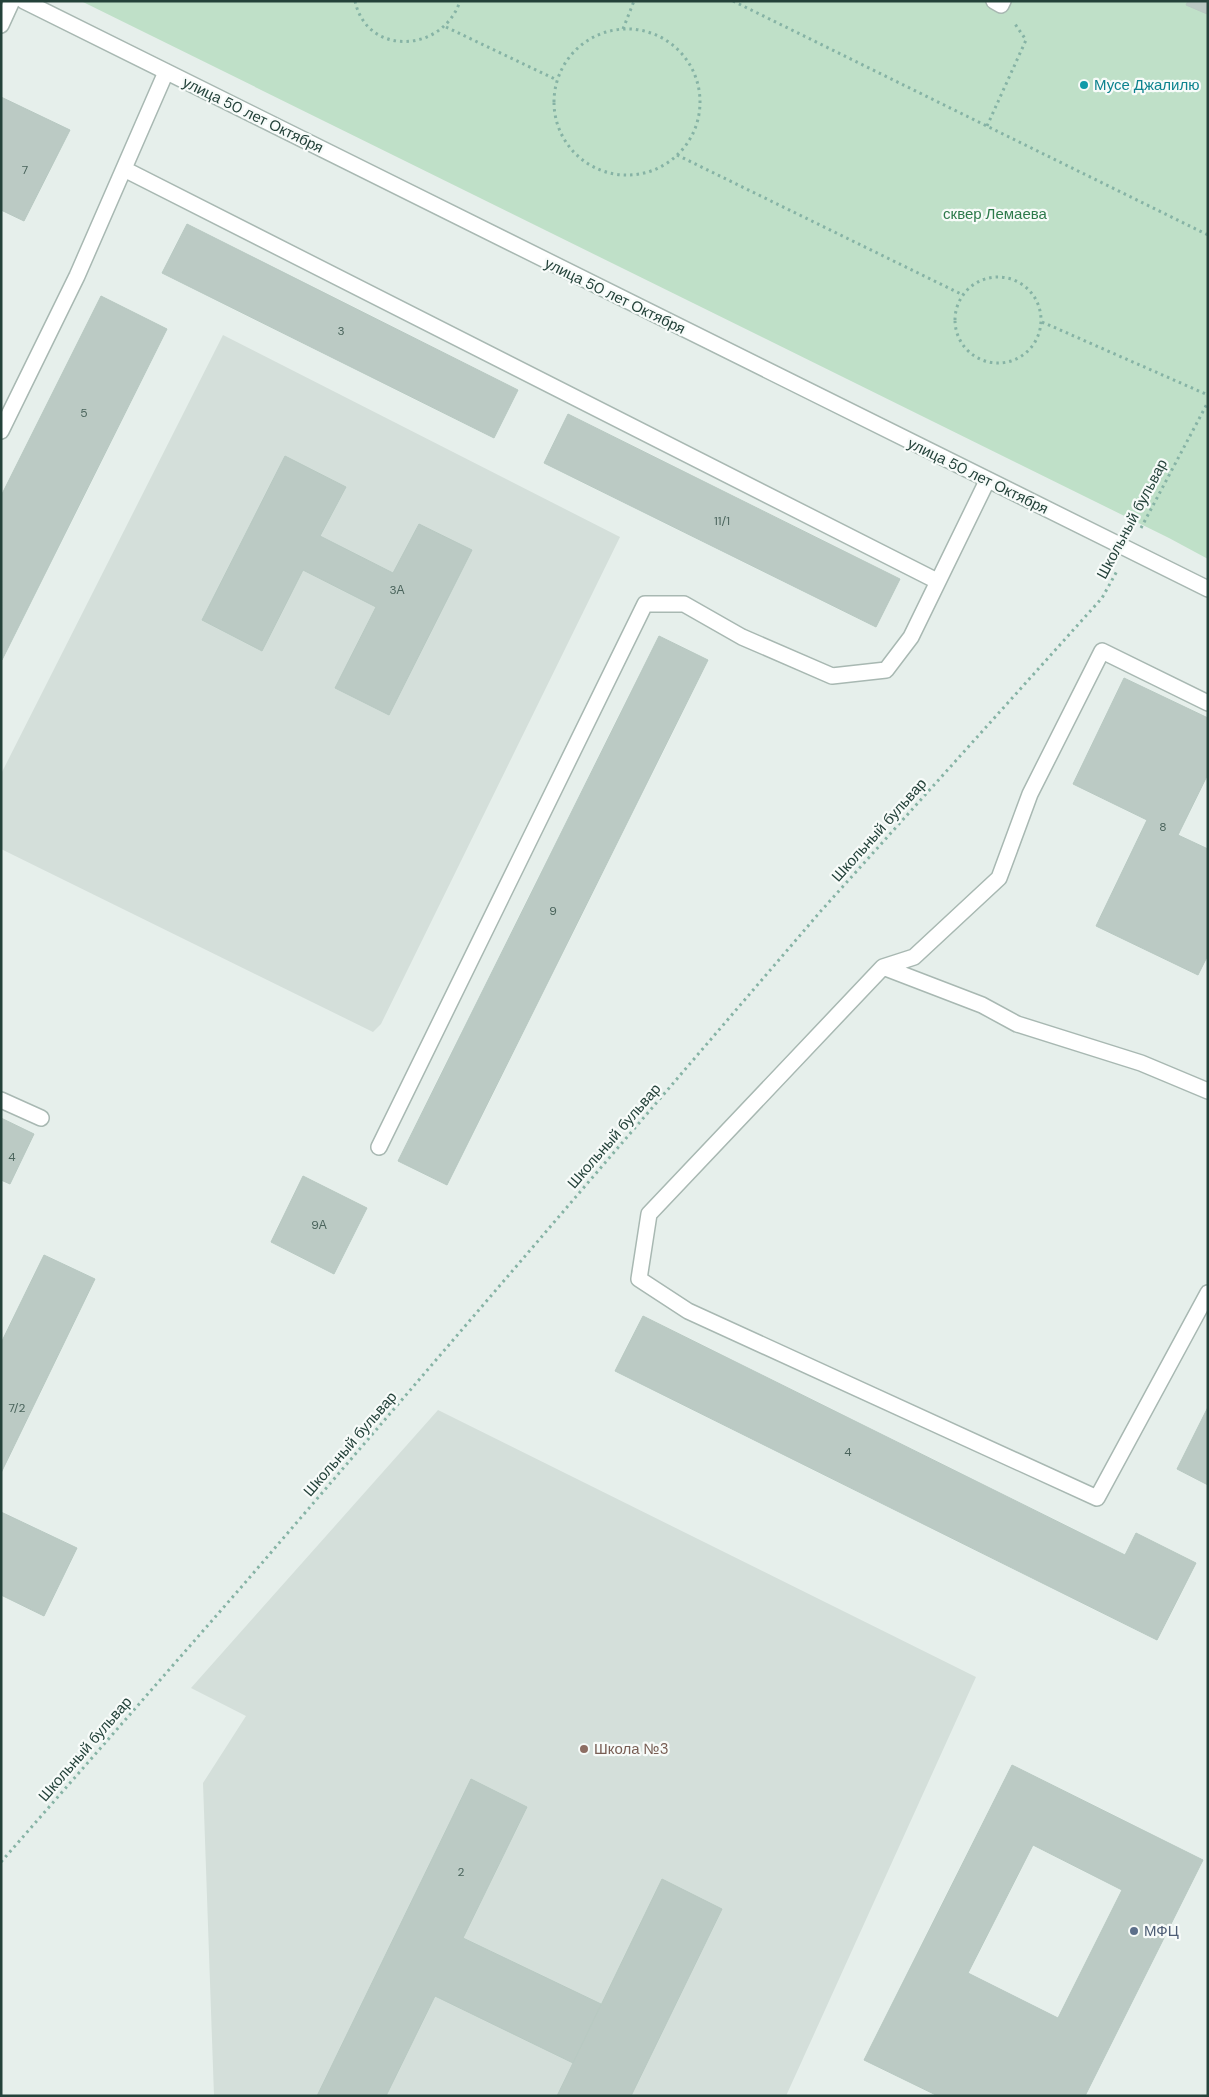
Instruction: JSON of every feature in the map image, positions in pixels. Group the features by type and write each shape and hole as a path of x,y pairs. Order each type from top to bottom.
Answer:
{"street":[{"path":"1,24 12,1"},
{"name":"улица 50 лет Октября","path":"24,1 987,481 1208,589"},
{"path":"1,431 77,276 166,72"},
{"path":"124,169 937,581"},
{"path":"379,1147 645,604 684,604 742,637 832,676 886,670 910,637 987,481"},
{"path":"1208,703 1102,651 1030,794 999,878 914,957 883,967 649,1214 639,1279 688,1311 1096,1498 1208,1293"},
{"path":"883,967 982,1005 1017,1024 1141,1063 1208,1091"},
{"path":"1,1100 40,1118"}],"path":[{"path":"355,1 366,23 379,35 396,42 414,42 431,37 446,27 456,12 460,1"},
{"path":"623,29 634,1"},
{"path":"733,1 1208,235"},
{"path":"987,126 1026,40 999,2"},
{"path":"446,27 556,80"},
{"path":"632,28 655,34 676,47 691,66 700,89 700,113 692,136 677,155 657,169 634,175 610,173 588,164 570,148 558,127 553,104 556,80 568,58 585,41 607,31 623,29 632,28"},
{"path":"677,155 963,295"},
{"path":"999,277 1012,279 1024,286 1034,296 1040,308 1042,322 1039,336 1025,354 1006,363 991,364 977,358 966,350 958,337 955,323 956,308 963,295 972,285 985,279 999,277"},
{"path":"1042,322 1208,395"},
{"name":"Школьный бульвар","path":"1,1862 251,1577 820,912 1102,598 1130,550 1208,402"}],"shaded area":[{"path":"223,335 620,537 381,1024 373,1032 1,849 1,774"},
{"name":"Школа №3","path":"438,1410 976,1677 786,2096 214,2096 203,1783 246,1716 191,1688"}],"green space":[{"name":"сквер Лемаева","path":"81,1 1208,1 1208,559 1169,538"}],"building":[{"path":"1188,1 1208,1 1207,14 1186,5"},
{"path":"1,97 70,130 24,221 1,210"},
{"path":"187,224 518,390 494,438 162,273"},
{"path":"101,296 167,329 2,660 1,496"},
{"path":"568,414 900,579 876,627 544,463"},
{"path":"285,456 346,487 320,536 393,573 419,524 472,550 389,715 335,688 376,607 303,570 262,651 202,620"},
{"path":"659,636 708,660 447,1185 398,1161"},
{"path":"1124,678 1208,718 1208,774 1178,835 1208,849 1208,955 1198,975 1096,926 1147,820 1073,784"},
{"path":"1,1118 34,1134 10,1184 1,1180"},
{"path":"303,1176 367,1208 334,1274 271,1242"},
{"path":"44,1255 95,1279 1,1473 1,1343"},
{"path":"643,1316 1125,1555 1136,1533 1196,1563 1157,1640 615,1371"},
{"path":"1208,1407 1208,1485 1177,1469"},
{"path":"1,1512 77,1548 44,1616 1,1595"},
{"name":"МФЦ","path":"1012,1765 1203,1860 1085,2096 938,2096 864,2060","holes":["1033,1845 1122,1890 1058,2018 968,1973"]},
{"path":"471,1779 527,1807 463,1938 601,2004 573,2063 435,1996 386,2096 317,2096"},
{"path":"662,1879 722,1909 631,2096 557,2096"}],"place":[{"name":"Мусе Джалилю","path":"1084,85"},
{"name":"Школа №3","path":"584,1749"},
{"name":"МФЦ","path":"1134,1931"}]}
